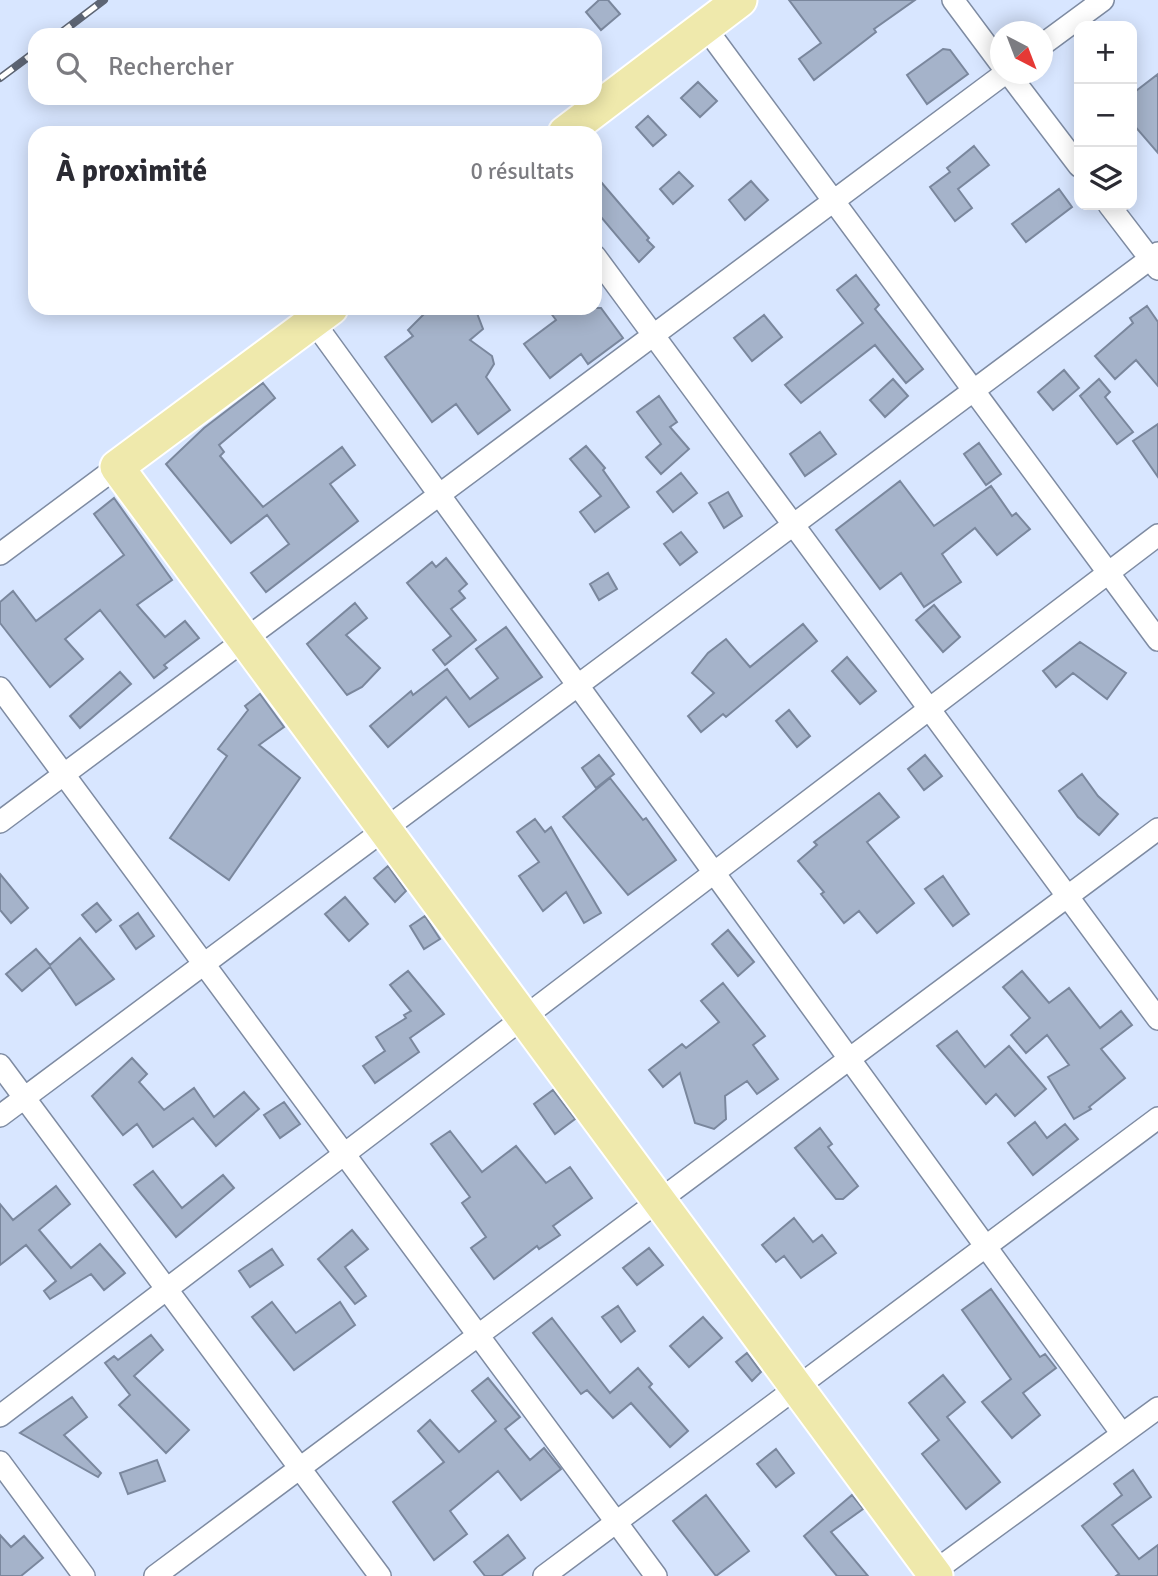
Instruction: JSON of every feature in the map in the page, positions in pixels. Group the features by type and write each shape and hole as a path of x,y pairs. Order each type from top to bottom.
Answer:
{"main road":[{"path":"574,126 740,0"},
{"path":"321,315 117,467 932,1575"}],"street":[{"path":"953,0 990,50"},
{"path":"1053,37 1102,0"},
{"path":"705,27 1158,640"},
{"path":"0,822 992,84"},
{"path":"1014,84 1074,160"},
{"path":"0,1116 973,390 1155,260 1113,210"},
{"path":"602,266 1158,1019"},
{"path":"323,315 439,494 1122,1434"},
{"path":"0,554 117,467"},
{"path":"0,1416 1158,535"},
{"path":"0,688 656,1576"},
{"path":"155,1576 1158,829"},
{"path":"0,1065 380,1576"},
{"path":"544,1576 1158,1118"},
{"path":"932,1575 1158,1408"},
{"path":"0,1462 84,1576"}],"building":[{"path":"599,0 608,0 620,14 602,29 586,12"},
{"path":"789,0 915,0 874,29 876,32 814,80 799,59 821,43"},
{"path":"943,49 950,50 968,74 927,104 907,75"},
{"path":"1158,74 1158,153 1137,129 1137,90"},
{"path":"698,82 717,101 700,117 681,98"},
{"path":"648,116 666,135 653,146 636,127"},
{"path":"974,146 989,165 958,189 972,208 955,221 930,187 950,172 947,168"},
{"path":"679,172 693,186 673,204 660,189"},
{"path":"751,181 768,200 745,220 729,200"},
{"path":"602,183 654,247 639,262 602,218"},
{"path":"1059,189 1072,207 1026,242 1012,224"},
{"path":"856,275 879,305 875,309 923,369 906,383 875,345 801,403 785,385 863,323 837,290"},
{"path":"1147,306 1158,322 1158,386 1136,360 1115,379 1095,356 1133,323 1130,318"},
{"path":"602,309 623,338 588,364 581,354 550,378 524,344 556,320 552,315 602,315"},
{"path":"423,315 478,315 483,329 470,340 492,356 494,364 486,377 510,410 478,434 456,404 432,422 385,357 413,336 408,330"},
{"path":"764,315 782,337 752,361 734,338"},
{"path":"1064,370 1079,388 1053,410 1038,392"},
{"path":"893,379 908,396 885,417 870,400"},
{"path":"1099,379 1110,392 1105,397 1133,432 1117,444 1080,396"},
{"path":"263,383 275,398 219,445 224,452 220,456 263,507 342,447 355,465 330,484 358,521 266,592 251,573 289,544 267,515 231,543 166,464 204,428"},
{"path":"659,396 677,422 670,427 689,449 661,474 646,457 661,444 637,412"},
{"path":"1158,424 1158,477 1133,441"},
{"path":"820,432 836,454 805,476 790,454"},
{"path":"979,443 1001,474 986,485 964,454"},
{"path":"586,446 605,468 603,470 629,507 595,532 580,512 601,496 570,459"},
{"path":"681,473 697,493 673,512 657,492"},
{"path":"900,481 934,526 991,486 1012,516 1016,513 1030,529 997,555 975,528 942,554 961,582 924,607 901,573 880,589 836,530"},
{"path":"728,492 742,516 724,528 709,503"},
{"path":"114,498 172,580 137,605 165,637 185,621 199,638 164,665 167,668 154,678 100,610 65,639 83,659 50,687 0,623 0,602 13,591 36,621 124,555 94,514"},
{"path":"681,532 697,552 680,565 664,544"},
{"path":"446,558 467,584 459,591 465,598 451,609 476,640 445,665 433,650 451,636 407,583 432,562 436,567"},
{"path":"608,573 617,589 599,600 590,584"},
{"path":"355,603 367,618 346,635 380,668 362,687 347,695 307,644"},
{"path":"934,605 960,637 943,652 916,620"},
{"path":"803,624 817,641 726,717 723,714 701,732 688,716 714,693 692,673 708,653 726,639 750,667"},
{"path":"506,627 542,677 469,727 446,697 388,747 370,726 411,691 413,695 447,669 470,699 498,678 476,649"},
{"path":"1080,642 1126,673 1107,699 1073,673 1056,687 1043,671"},
{"path":"847,657 876,691 860,704 832,671"},
{"path":"120,672 131,684 80,728 70,716"},
{"path":"260,694 284,727 259,745 300,778 229,880 170,838 227,756 218,749 248,710 245,706"},
{"path":"789,710 810,736 797,747 776,721"},
{"path":"599,755 614,774 596,788 582,768"},
{"path":"925,755 942,776 924,790 908,769"},
{"path":"1082,774 1098,796 1118,814 1099,835 1078,817 1059,791"},
{"path":"610,778 643,820 646,818 676,860 628,895 563,817"},
{"path":"879,793 899,817 867,842 914,903 877,933 859,911 844,923 821,894 824,892 798,861 817,845 814,842"},
{"path":"535,819 545,832 551,827 601,913 584,923 566,892 543,911 519,876 539,862 517,832"},
{"path":"388,866 406,891 395,902 374,878"},
{"path":"0,874 28,908 11,923 0,910"},
{"path":"943,876 969,914 953,926 925,889"},
{"path":"345,897 368,924 349,941 325,914"},
{"path":"97,903 111,920 96,932 82,915"},
{"path":"138,913 154,936 136,949 120,926"},
{"path":"425,916 440,939 424,949 410,926"},
{"path":"728,930 754,962 738,976 712,944"},
{"path":"80,938 114,979 76,1005 50,967 22,991 6,974 36,949 50,965"},
{"path":"408,971 444,1014 410,1038 419,1052 375,1083 363,1066 385,1051 376,1037 406,1018 404,1015 411,1011 390,985"},
{"path":"1022,971 1049,1003 1069,988 1100,1028 1121,1011 1132,1025 1101,1049 1125,1078 1089,1107 1091,1109 1074,1119 1048,1077 1069,1065 1047,1035 1026,1053 1011,1035 1030,1018 1003,987"},
{"path":"723,983 765,1036 753,1045 778,1079 757,1094 747,1081 725,1096 726,1119 714,1129 695,1123 680,1073 663,1087 649,1070 682,1044 686,1048 719,1022 701,1001"},
{"path":"957,1031 985,1067 1009,1046 1046,1089 1015,1116 996,1094 986,1104 937,1046"},
{"path":"132,1058 147,1074 139,1082 164,1110 194,1088 214,1117 244,1092 259,1109 216,1146 193,1118 153,1147 137,1124 123,1135 92,1096"},
{"path":"553,1090 575,1119 555,1134 534,1104"},
{"path":"284,1102 300,1124 280,1138 264,1115"},
{"path":"1035,1122 1047,1138 1065,1124 1078,1139 1033,1175 1008,1143"},
{"path":"820,1128 832,1144 828,1147 858,1186 843,1199 836,1199 795,1148"},
{"path":"450,1131 482,1172 516,1146 546,1183 570,1167 592,1198 553,1226 560,1235 539,1249 537,1246 494,1279 471,1248 486,1237 462,1203 470,1197 431,1144"},
{"path":"153,1171 182,1208 223,1175 234,1188 176,1237 134,1185"},
{"path":"56,1186 70,1204 39,1230 71,1268 100,1244 125,1273 104,1290 91,1274 50,1299 44,1291 56,1281 26,1245 0,1265 0,1204 13,1220"},
{"path":"794,1218 813,1242 822,1235 836,1253 801,1278 784,1256 776,1262 762,1245"},
{"path":"352,1230 368,1249 345,1267 366,1296 355,1304 318,1259"},
{"path":"649,1248 663,1265 637,1285 623,1268"},
{"path":"272,1249 283,1265 250,1287 239,1271"},
{"path":"991,1289 1040,1357 1045,1354 1056,1368 1023,1393 1040,1415 1012,1438 982,1402 1011,1379 962,1310"},
{"path":"272,1302 296,1333 340,1302 355,1325 294,1370 252,1317"},
{"path":"618,1306 635,1331 621,1342 602,1317"},
{"path":"703,1317 722,1338 689,1367 670,1346"},
{"path":"552,1318 610,1393 638,1368 652,1384 649,1387 688,1431 670,1447 631,1403 613,1418 587,1390 581,1394 533,1333"},
{"path":"151,1335 163,1350 134,1376 189,1430 166,1453 119,1405 130,1395 105,1363 114,1356 118,1360"},
{"path":"747,1353 761,1372 752,1381 736,1362"},
{"path":"943,1375 965,1402 947,1417 1000,1482 966,1509 922,1454 939,1440 909,1403"},
{"path":"488,1378 520,1417 505,1429 530,1460 544,1448 561,1469 521,1500 498,1471 450,1511 467,1534 434,1560 393,1502 444,1462 418,1431 430,1420 459,1452 496,1421 472,1391"},
{"path":"72,1397 87,1417 64,1435 101,1473 98,1477 20,1433"},
{"path":"776,1449 794,1473 776,1487 757,1464"},
{"path":"157,1460 165,1481 128,1494 120,1473"},
{"path":"1133,1470 1151,1497 1112,1525 1139,1559 1158,1545 1158,1576 1116,1576 1119,1574 1082,1526 1122,1495 1114,1484"},
{"path":"706,1495 749,1551 716,1576 673,1521"},
{"path":"852,1495 863,1509 831,1532 868,1576 837,1576 804,1536"},
{"path":"0,1535 11,1547 24,1536 43,1558 21,1576 0,1576"},
{"path":"508,1535 525,1558 501,1576 485,1576 474,1562"}],"railway":[{"path":"67,28 104,0"},
{"path":"0,78 28,57"}]}
